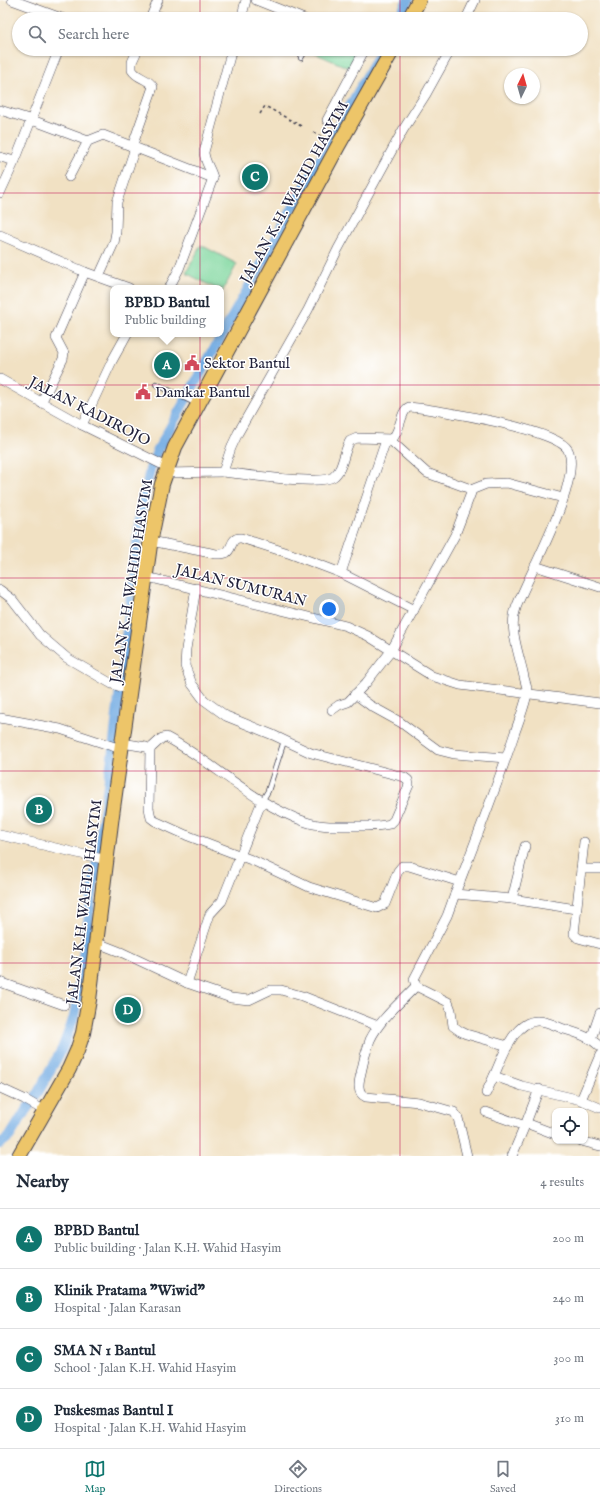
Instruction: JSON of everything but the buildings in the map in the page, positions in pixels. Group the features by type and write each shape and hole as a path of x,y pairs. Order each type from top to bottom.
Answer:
{"main road":[{"path":"413,12 419,0"},
{"name":"JALAN K.H. WAHID HASYIM","path":"19,1156 69,1069 83,1032 89,1000 96,942 102,859 120,746 127,689 159,493 166,468 195,404 387,56"}],"street":[{"path":"12,0 45,12"},
{"path":"153,12 158,0"},
{"path":"243,12 246,0"},
{"path":"256,0 286,12"},
{"path":"469,12 475,0"},
{"path":"0,193 32,120 56,56"},
{"path":"99,276 115,237 117,202 153,87 151,83 137,76 132,70 132,62 135,56"},
{"path":"170,285 179,269 213,178 204,156 204,152 230,56"},
{"path":"327,120 361,56"},
{"path":"223,472 238,433 308,310 338,249 403,130 426,94 447,56"},
{"path":"0,110 88,140 102,135 213,178"},
{"path":"69,177 88,140"},
{"path":"0,157 15,161"},
{"path":"0,235 86,272 122,285"},
{"path":"41,403 63,359 64,354 56,338 86,272"},
{"path":"82,425 112,361 125,337"},
{"name":"JALAN KADIROJO","path":"0,379 82,425 153,459 166,468"},
{"path":"166,468 300,480 327,480 333,477 340,468 352,440 357,438 388,440 395,436 405,410 409,407 471,416 537,432 562,443 568,449 570,474 563,498 535,566 515,609 514,635 528,693 506,758 460,882 446,916 414,979 416,986 448,1002 451,1010 453,1026 460,1031 508,1046"},
{"path":"388,440 427,473 471,490 486,484 507,483 563,498"},
{"path":"341,572 388,440"},
{"path":"332,710 339,705 348,702 391,651 455,535 469,500 471,490"},
{"path":"151,540 216,554 224,554 234,540 241,538 341,572 414,610"},
{"path":"535,566 600,587"},
{"name":"JALAN SUMURAN","path":"146,577 196,588 346,626 368,636 422,670 441,680 460,685 600,703"},
{"path":"196,588 185,659 186,671 192,684 204,700 219,712 233,720 319,756 404,777 408,780 409,785 392,823 387,825 334,826 314,824 286,814 244,791 190,751 166,737 162,738 150,749 149,808 152,818 170,828 239,855 309,887 377,908 385,904 398,871 402,866 409,866 460,882"},
{"path":"0,590 12,599 35,630 67,658 112,684 127,689"},
{"path":"355,694 371,706 400,722 438,750 454,754 506,758"},
{"path":"0,718 60,729 104,744 146,747 150,749"},
{"path":"187,983 210,914 222,901 239,855 262,801"},
{"path":"0,835 102,859"},
{"path":"584,842 573,931 575,936 600,944"},
{"path":"512,899 525,846"},
{"path":"581,869 600,869"},
{"path":"455,894 512,899 576,908"},
{"path":"96,942 187,983 230,998 243,1000 255,998 270,990 281,990 290,992 378,1026"},
{"path":"0,982 64,1005"},
{"path":"416,986 378,1026 371,1039 358,1087 360,1093 366,1097 402,1099 431,1104 454,1112 458,1118 467,1156"},
{"path":"591,1040 600,1013"},
{"path":"486,1093 508,1046 521,1026 534,1021 543,1021 591,1040 600,1047"},
{"path":"581,1100 600,1055"},
{"path":"494,1076 522,1086 581,1100 600,1108"},
{"path":"0,1088 45,1111"},
{"path":"512,1156 539,1089"},
{"path":"486,1112 552,1133"},
{"path":"588,1143 600,1146"}],"lane":[{"path":"156,384 195,404"},
{"path":"262,801 268,791 284,741"}],"path":[{"path":"260,114 265,106 301,126"},
{"path":"313,132 334,144"}],"green space":[{"path":"321,56 354,56 349,68"},
{"path":"201,245 237,264 224,288 224,285 209,285 186,273"}],"waterway":[{"path":"402,12 408,0"},
{"path":"224,331 378,56"},
{"path":"0,1144 10,1136 35,1098 62,1049 74,1017 112,758 140,517 150,469 157,451 221,337"}],"place":[{"name":"SMA N 1 Bantul","path":"255,177"},
{"name":"Sektor Bantul","path":"192,363"},
{"name":"BPBD Bantul","path":"167,365"},
{"name":"Damkar Bantul","path":"143,392"},
{"name":"Klinik Pratama \"Wiwid\"","path":"39,810"},
{"name":"Puskesmas Bantul I","path":"128,1010"}]}
